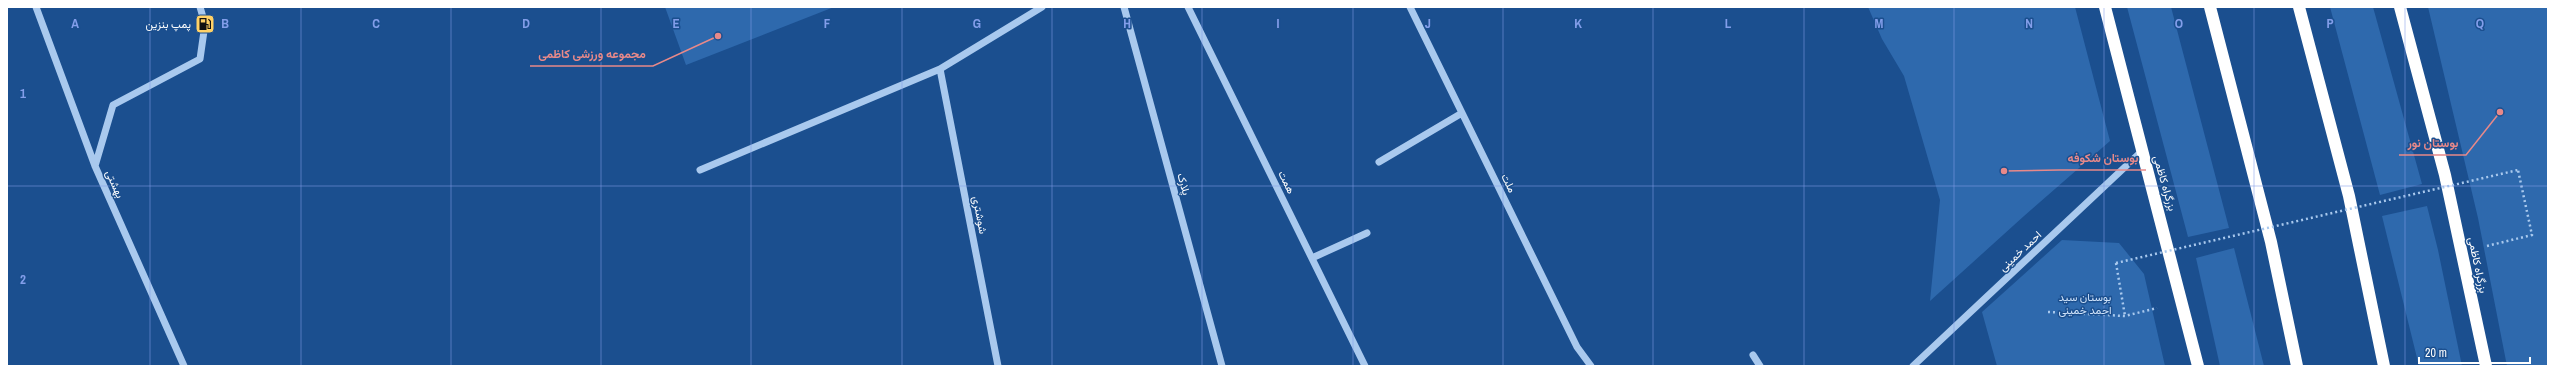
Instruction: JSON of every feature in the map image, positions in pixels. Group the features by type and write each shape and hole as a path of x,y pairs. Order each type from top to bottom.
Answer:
{"highway":[{"name":"بزرگراه کاظمی","path":"2105,7 2198,366"},
{"path":"2210,7 2271,242 2297,366"},
{"path":"2299,7 2349,196 2384,366"},
{"name":"بزرگراه کاظمی","path":"2400,7 2446,175 2486,366"}],"street":[{"name":"بهشتی","path":"36,7 95,166 184,366"},
{"path":"95,166 113,105 200,59 205,24 200,7"},
{"path":"700,170 940,69 1042,7"},
{"name":"پلارک","path":"1124,7 1222,366"},
{"name":"همت","path":"1188,7 1365,366"},
{"name":"ملت","path":"1410,7 1577,347 1591,366"},
{"name":"شوشتری","path":"940,69 998,366"},
{"path":"1379,162 1462,113"},
{"name":"احمد خمینی","path":"1913,366 2142,151"},
{"path":"1312,258 1366,233"},
{"path":"1753,355 1760,366"}],"path":[{"path":"2125,316 2116,263 2518,170 2532,236 2463,251"},
{"path":"2048,312 2125,316 2182,302"}],"green space":[{"path":"665,7 834,7 686,65"},
{"path":"1868,7 2075,7 2110,141 1930,301 1940,200 1904,76 1882,39"},
{"path":"2127,7 2171,7 2229,228 2188,237"},
{"path":"2330,7 2373,7 2422,184 2380,195"},
{"path":"2428,7 2548,7 2548,366 2507,366 2478,218"},
{"path":"2427,206 2438,250 2462,366 2419,366 2382,216"},
{"name":"بوستان سید احمد خمینی","path":"2062,240 2119,243 2144,274 2165,366 1997,366 1982,312"},
{"path":"2234,248 2264,366 2220,366 2196,258"}],"place":[{"name":"پمپ بنزین","path":"205,24"},
{"name":"مجموعه ورزشی کاظمی","path":"718,36"},
{"name":"بوستان نور","path":"2500,112"},
{"name":"بوستان شکوفه","path":"2004,171"}]}
